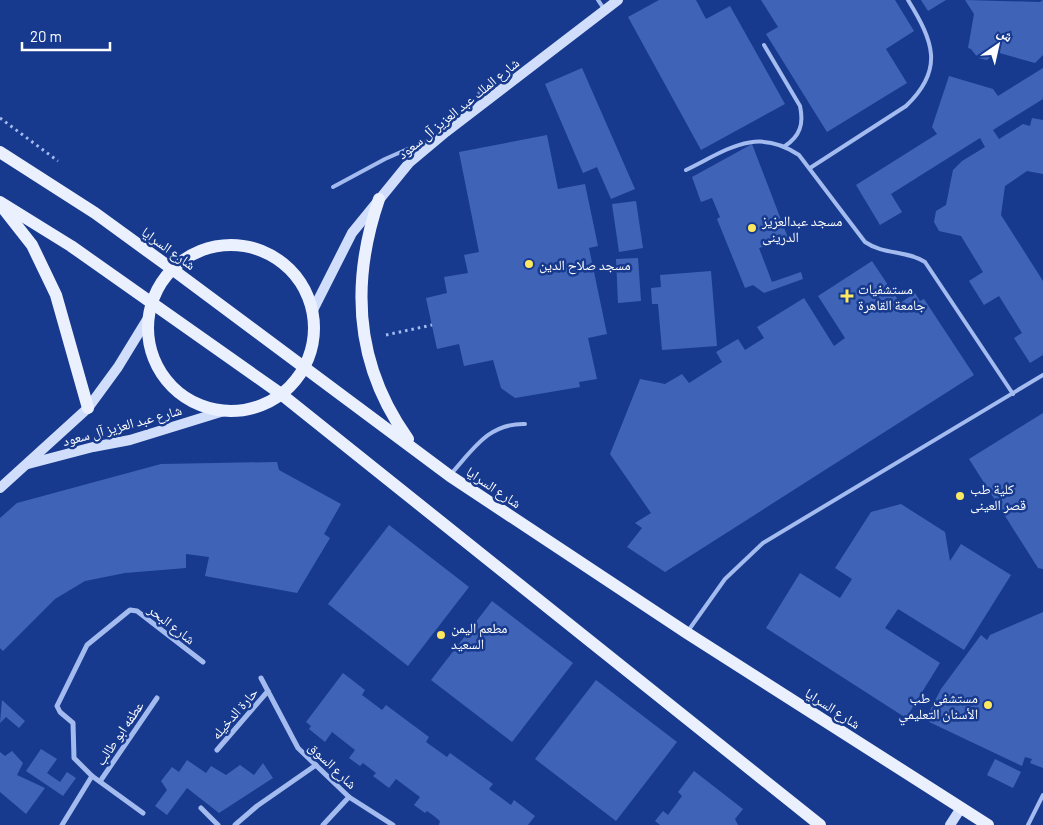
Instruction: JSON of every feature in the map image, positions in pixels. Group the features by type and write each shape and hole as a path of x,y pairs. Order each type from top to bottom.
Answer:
{"main road":[{"name":"شارع الملك عبد العزيز آل سعود","path":"312,312 352,233 409,163 601,5 618,0"},
{"name":"شارع السرايا","path":"0,152 95,213 172,268 450,476 687,633 988,825"},
{"path":"379,199 370,226 362,273 361,311 365,340 372,369 383,398 398,425 416,450"},
{"path":"0,203 71,246 281,394 820,825"},
{"path":"0,203 32,245 56,295 88,408"},
{"path":"228,246 254,249 271,256 285,266 298,280 312,312 313,340 305,366 291,386 281,394 254,408 224,411 207,408 192,402 166,381 150,351 148,318 156,290 172,268 202,250 228,246"},
{"name":"شارع عبد العزيز آل سعود","path":"0,488 88,408 118,367 148,318"},
{"name":"شارع عبد العزيز آل سعود","path":"27,464 93,447 130,440 224,411"},
{"path":"950,825 962,808"}],"street":[{"name":"شارع البحر","path":"92,776 74,758 73,723 60,712 57,706 87,645 124,613 130,610 137,611 203,662"},
{"name":"شارع السوق","path":"261,678 298,748 349,797 393,825"},
{"name":"حارة الدخيله","path":"217,750 268,691"},
{"name":"عطفه ابو طالب","path":"100,780 156,698"},
{"path":"235,825 257,806 316,765"},
{"path":"62,825 92,776 143,813"},
{"path":"323,825 349,797"},
{"path":"200,808 218,825"}],"lane":[{"path":"810,168 906,106 919,94 928,78 932,60 930,42 908,0"},
{"path":"764,45 800,106 802,115 799,133 785,146"},
{"path":"333,186 385,158 446,132"},
{"path":"686,170 736,145 753,141 769,141 785,146 799,155 856,233 865,242 876,249 909,254 925,262 1013,394"},
{"path":"687,633 725,579 763,543 1043,375"},
{"path":"450,476 494,430 514,424 525,424"},
{"path":"1028,825 1043,795"}],"path":[{"path":"0,118 61,163"},
{"path":"365,340 432,325"}],"building":[{"path":"659,0 696,0 706,19 730,6 785,104 701,150 628,17"},
{"path":"761,0 895,0 914,31 886,49 907,83 827,132 766,34 778,27"},
{"path":"921,0 946,0 928,11"},
{"path":"965,0 1040,2 1043,0 1043,55 1035,63 996,52 987,60 978,58 968,48 974,14"},
{"path":"582,68 635,189 611,199 597,167 583,173 545,84"},
{"path":"1043,68 1043,99 993,130 999,139 1023,124 1030,126 1032,118 1043,120 1043,174 1027,171 1005,186 1001,215 1043,281 1043,355 1030,363 1014,338 1022,333 999,296 984,305 969,281 983,272 961,236 939,231 934,222 936,211 946,205 953,170 962,161 985,147 980,138 891,194 902,212 880,225 856,185 937,134 932,127 949,76 993,89 998,96"},
{"name":"مسجد صلاح الدين","path":"547,135 558,189 585,184 598,246 589,248 607,334 588,338 597,379 579,382 580,387 515,398 501,388 493,360 464,366 459,344 437,349 426,298 447,293 444,277 468,273 464,255 479,252 459,152"},
{"name":"مسجد عبدالعزيز الدرينى","path":"752,144 788,238 759,248 772,282 801,272 803,279 764,293 753,285 745,288 717,219 720,217 712,198 701,202 692,177"},
{"path":"636,201 643,248 619,252 612,204"},
{"path":"638,258 641,301 618,303 616,259"},
{"path":"872,261 900,303 915,293 920,301 924,299 974,375 665,572 627,547 642,528 635,523 651,513 610,454 640,379 665,384 682,374 689,383 722,362 716,352 738,339 745,350 764,338 757,327 804,298 834,346 845,338 818,296"},
{"path":"711,271 717,346 662,350 658,304 652,304 651,288 661,287 660,275"},
{"path":"1043,413 1043,569 1038,568 969,459"},
{"path":"277,462 279,470 341,504 324,534 330,538 297,593 205,576 209,557 186,554 186,568 125,573 85,581 55,599 3,651 0,648 0,518 17,503 161,464"},
{"path":"901,504 945,532 950,561 961,544 1011,575 964,650 898,609 885,628 940,663 906,718 766,628 800,573 840,598 852,579 835,568 871,512"},
{"path":"389,525 469,587 408,666 328,604"},
{"path":"492,601 573,663 512,742 431,680"},
{"name":"مستشفى طب الأسنان التعليمي","path":"1043,612 1043,768 1030,763 1032,759 1025,757 1022,766 925,720 941,689 981,635 987,640 990,635"},
{"path":"343,673 365,690 362,695 382,710 386,705 429,737 426,742 447,757 450,753 493,784 489,789 511,805 514,800 535,816 528,825 439,825 440,821 434,816 427,811 425,813 414,805 420,797 396,779 389,788 373,776 376,773 363,763 360,766 349,758 355,750 332,732 325,742 309,729 311,726 306,722"},
{"path":"596,680 677,742 616,821 535,759"},
{"path":"2,700 25,721 19,728 6,717 0,723"},
{"path":"41,749 57,759 47,773 60,782 67,772 76,778 63,796 26,771"},
{"path":"12,751 23,763 17,775 45,788 26,814 0,792 0,752 5,756"},
{"path":"995,759 1021,772 1013,788 987,775"},
{"path":"187,760 206,773 211,766 226,775 240,765 254,775 263,763 273,778 219,813 187,788 167,815 155,806 167,790 161,781 172,767 179,772"},
{"path":"694,771 743,809 735,819 738,825 660,825 655,821 663,811 668,815 682,796 678,792"}],"place":[{"name":"مسجد عبدالعزيز الدرينى","path":"752,228"},
{"name":"مسجد صلاح الدين","path":"529,264"},
{"name":"مستشفيات جامعة القاهرة","path":"847,296"},
{"name":"كلية طب قصر العينى","path":"960,496"},
{"name":"مطعم اليمن السعيد","path":"441,635"},
{"name":"مستشفى طب الأسنان التعليمي","path":"988,705"}]}
